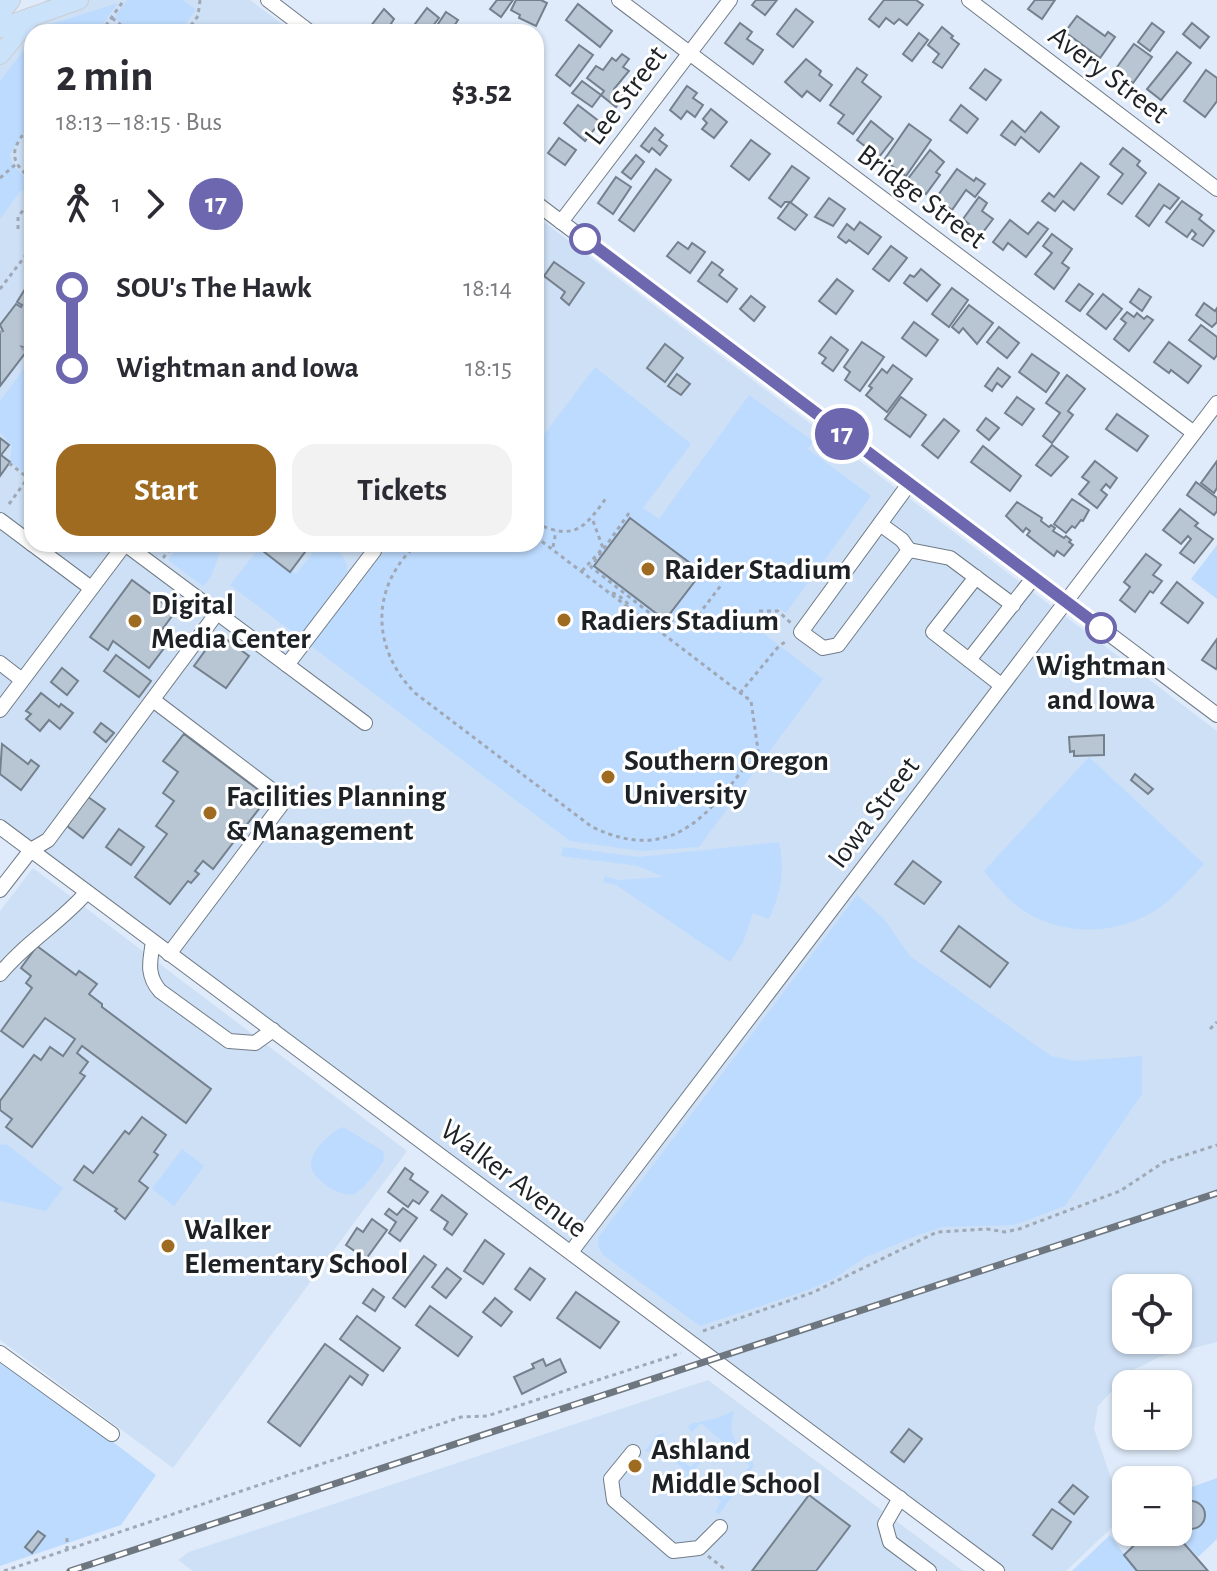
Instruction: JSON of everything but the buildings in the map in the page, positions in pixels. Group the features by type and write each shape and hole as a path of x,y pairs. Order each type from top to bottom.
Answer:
{"main road":[{"path":"0,14 11,0"},
{"path":"0,28 79,0"},
{"path":"25,24 31,17"},
{"path":"0,55 24,26"}],"street":[{"path":"268,0 300,24"},
{"name":"Bridge Street","path":"619,0 1194,433"},
{"name":"Lee Street","path":"561,222 730,0"},
{"name":"Avery Street","path":"969,0 1217,189"},
{"path":"544,209 1217,715"},
{"name":"Iowa Street","path":"571,1252 1217,403"},
{"path":"909,484 801,632 823,648 838,645 909,550"},
{"path":"0,520 24,538"},
{"path":"880,524 902,540 909,550 950,558 1013,605"},
{"path":"43,552 91,588"},
{"path":"0,710 119,552"},
{"path":"136,552 365,723"},
{"path":"287,665 373,552"},
{"path":"976,577 933,632 1001,685"},
{"path":"969,660 1034,577"},
{"path":"0,890 31,850 48,840 217,613"},
{"path":"0,663 22,680"},
{"path":"153,700 285,800 169,954"},
{"name":"Walker Avenue","path":"0,827 997,1571"},
{"path":"0,974 20,950 64,918 87,892"},
{"path":"153,942 149,966 152,982 160,991 229,1041 255,1043 273,1030"},
{"path":"0,1353 112,1434"},
{"path":"633,1452 611,1479 614,1500 673,1551 699,1548 720,1527"},
{"path":"900,1498 885,1524 890,1542 929,1571"}],"path":[{"path":"107,24 124,0"},
{"path":"192,24 198,16 200,0"},
{"path":"112,18 120,24"},
{"path":"24,133 14,147 16,164 24,172"},
{"path":"0,178 16,164"},
{"path":"18,229 18,217 24,209"},
{"path":"0,289 24,258"},
{"path":"9,463 24,475"},
{"path":"9,504 24,483"},
{"path":"544,526 571,533 580,529 607,497"},
{"path":"629,513 591,567 626,598 665,625 670,619 686,631 722,584"},
{"path":"592,517 603,548"},
{"path":"552,549 556,531"},
{"path":"408,552 386,588 381,620 385,649 403,681 592,827 612,837 654,840 678,833 712,810 758,750 751,701 544,543"},
{"path":"582,571 603,548"},
{"path":"610,593 626,598 636,613"},
{"path":"740,693 779,646 801,632 778,611 759,611"},
{"path":"1210,1029 1217,1022"},
{"path":"703,1331 814,1292 937,1232 987,1229 1005,1232 1019,1229 1120,1191 1164,1162 1217,1145"},
{"path":"4,1571 461,1417 487,1416 681,1353"},
{"path":"67,1536 67,1550"},
{"path":"699,1548 727,1571"}],"shaded area":[{"name":"Southern Oregon University","path":"45,0 250,0 282,24 27,24"},
{"path":"127,0 183,0 196,10 185,24 122,24 114,18"},
{"path":"118,3 103,24 51,24"},
{"name":"Southern Oregon University","path":"24,28 24,552 544,552 544,222 1217,731 1217,1342 1192,1348 1192,1274 1112,1274 1112,1354 1171,1354 1134,1370 1112,1370 1112,1392 1098,1406 1094,1429 1112,1481 1112,1527 1066,1571 1003,1571 0,823 0,60"},
{"path":"24,50 24,132 10,154 24,175 24,192 21,190 0,219 0,81"},
{"name":"Radiers Stadium","path":"595,367 691,444 643,508 659,519 749,395 813,441 808,449 871,496 786,613 779,608 762,632 823,679 699,847 641,851 570,841 311,646 384,552 544,552 544,434"},
{"path":"24,368 24,472 10,462 12,446 0,432 0,401"},
{"path":"1217,545 1217,599 1191,579"},
{"path":"174,552 220,552 211,577 203,586 168,560"},
{"path":"256,552 265,552 296,574 314,552 340,552 347,566 347,572 299,637 230,585"},
{"path":"1089,757 1204,864 1177,893 1144,917 1112,927 1078,929 1045,921 1022,910 984,871"},
{"path":"779,842 782,872 769,919 753,913 743,942 730,962 616,885 603,882 605,876 618,880 664,877 638,866 561,856 563,847 639,857"},
{"name":"Walker Elementary School","path":"33,868 407,1151 173,1468 0,1340 0,911"},
{"path":"857,895 884,919 910,956 1051,1056 1075,1061 1142,1056 1142,1094 1065,1206 1014,1225 943,1227 918,1235 864,1258 835,1278 808,1290 700,1326 603,1255 598,1238"},
{"path":"343,1127 383,1151 384,1161 354,1194 342,1193 328,1186 316,1176 311,1164 314,1153 323,1142"},
{"path":"6,1144 63,1188 46,1211 0,1201 0,1145"},
{"path":"182,1149 204,1166 174,1206 152,1189"},
{"path":"0,1355 156,1475 121,1525 0,1566"},
{"name":"Ashland Middle School","path":"708,1380 963,1571 193,1571 178,1560 189,1552"},
{"path":"734,1411 733,1436 754,1465 747,1477 744,1473 750,1466 701,1423 692,1432 688,1428 690,1424"},
{"path":"665,1433 659,1441 690,1467 699,1460 693,1471 724,1498 731,1490 735,1492 719,1514 715,1512 721,1501 689,1475 680,1483 687,1472 656,1445 649,1452 645,1451 657,1435"},
{"path":"1217,1478 1217,1539 1198,1557 1187,1546 1192,1546 1192,1529 1202,1521 1203,1515 1201,1508 1192,1501 1192,1487"},
{"path":"1110,1535 1112,1546 1118,1546 1137,1571 1072,1571"}],"railway":[{"path":"70,1571 1217,1193"}],"bus line":[{"name":"17","path":"585,239 1101,628"}],"place":[{"name":"Raider Stadium","path":"648,569"},
{"name":"Radiers Stadium","path":"564,620"},
{"name":"Digital Media Center","path":"135,621"},
{"name":"Wightman and Iowa","path":"1101,628"},
{"name":"Southern Oregon University","path":"608,777"},
{"name":"Facilities Planning & Management","path":"210,813"},
{"name":"Walker Elementary School","path":"168,1246"},
{"name":"Ashland Middle School","path":"635,1466"}]}
